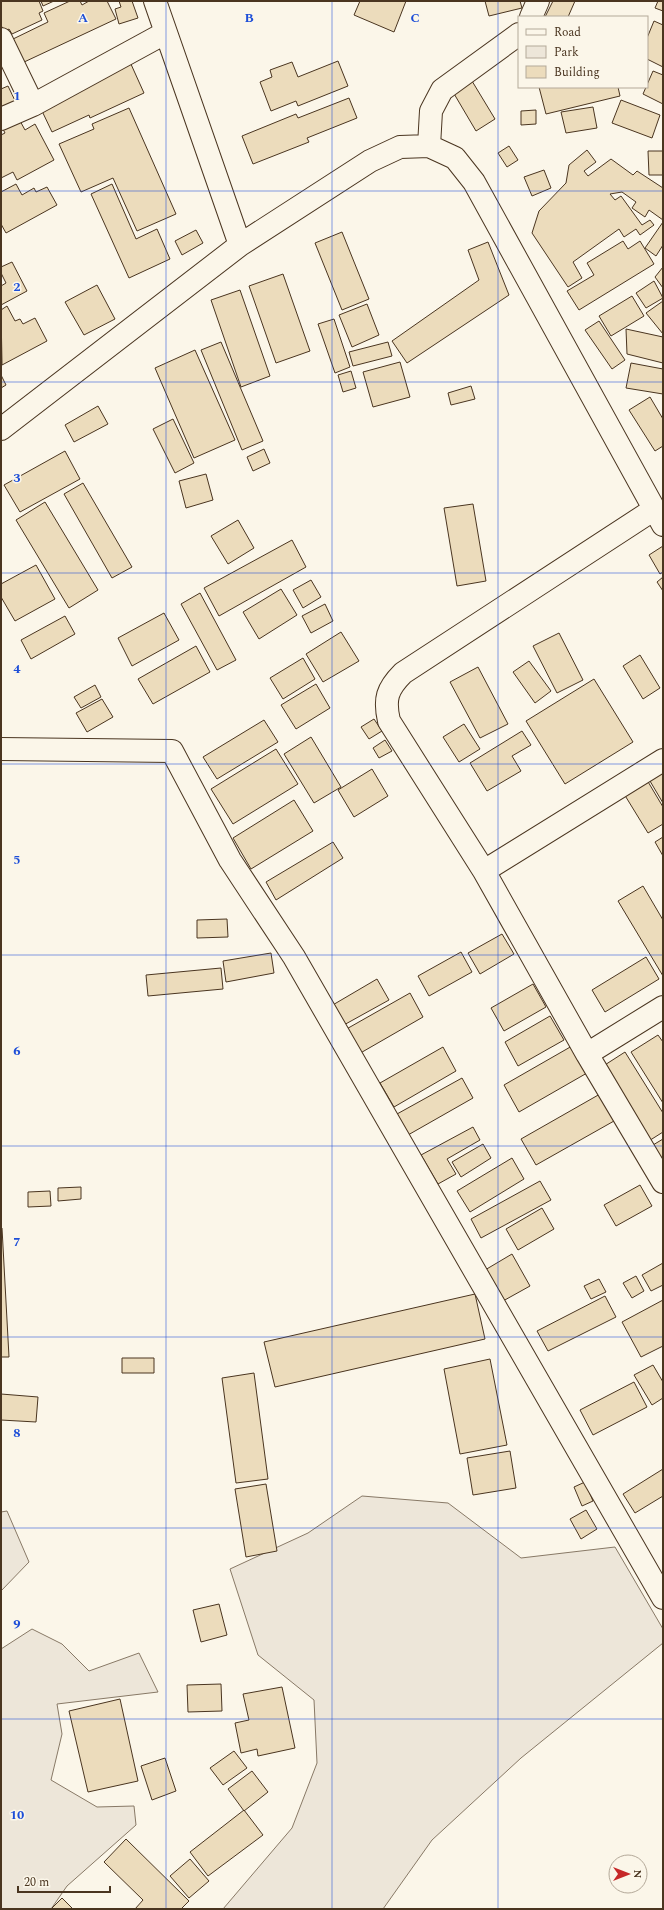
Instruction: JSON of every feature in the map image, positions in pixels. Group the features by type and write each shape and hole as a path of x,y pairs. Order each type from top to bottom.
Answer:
{"street":[{"path":"154,1 240,245"},
{"path":"531,16 538,1"},
{"path":"1,119 33,105 165,33"},
{"path":"429,146 431,111 442,90 518,35"},
{"path":"1,40 33,105"},
{"path":"1,429 240,245 370,161 400,147 429,146 455,158 474,182 658,518 403,673 394,683 387,695 387,711 390,721 484,871 587,1054 663,1182"},
{"path":"1,749 172,751 230,860 294,957 663,1598"},
{"path":"484,871 663,760"},
{"path":"587,1054 663,1007"}],"green space":[{"path":"362,1496 448,1503 521,1558 615,1547 663,1629 663,1643 521,1758 432,1840 383,1909 223,1909 292,1828 317,1763 314,1700 258,1655 230,1569 308,1533"},
{"path":"7,1511 29,1562 1,1591 1,1512"},
{"path":"32,1629 62,1644 89,1671 139,1653 158,1692 57,1704 62,1734 51,1780 97,1807 134,1806 136,1825 67,1886 51,1909 1,1909 1,1649"}],"building":[{"path":"1,1 39,1 43,11 39,13 42,20 12,34 9,29 4,32 1,25"},
{"path":"41,1 54,1 43,6"},
{"path":"70,1 80,1 82,5 89,1 107,1 116,19 22,63 11,40 48,22 44,13"},
{"path":"119,1 132,1 138,18 119,24 115,9 121,7"},
{"path":"360,1 406,1 394,32 354,15"},
{"path":"485,1 520,1 522,8 489,16"},
{"path":"553,1 575,1 568,16 546,16"},
{"path":"658,1 663,1 663,11 655,8"},
{"path":"654,21 663,25 663,67 648,60 648,36"},
{"path":"338,61 348,86 298,106 296,101 271,111 260,82 272,77 270,70 292,62 298,77"},
{"path":"130,62 144,93 90,118 89,115 52,132 42,111"},
{"path":"653,71 663,75 663,104 643,94 646,88 648,88 648,82"},
{"path":"472,81 495,119 476,131 453,92"},
{"path":"8,86 19,109 1,118 1,89"},
{"path":"539,88 618,88 620,96 546,114"},
{"path":"349,98 357,118 307,138 309,142 253,164 242,136 296,114 298,118"},
{"path":"621,100 660,115 652,138 612,123"},
{"path":"593,107 597,128 566,133 561,112"},
{"path":"129,108 176,214 137,231 113,178 81,192 59,144 94,129 92,124"},
{"path":"536,110 536,124 521,125 521,111"},
{"path":"19,119 25,130 35,124 54,160 17,180 13,172 1,178 1,135 5,133 3,129"},
{"path":"509,146 518,160 507,167 498,153"},
{"path":"587,150 596,162 584,171 588,176 611,159 633,175 637,171 663,188 663,220 649,210 645,217 632,208 636,202 622,192 610,194 615,200 621,196 642,225 650,220 654,225 640,235 636,229 624,237 619,229 573,262 582,278 568,287 532,233 539,211 566,183 569,165"},
{"path":"648,151 663,151 663,175 649,175"},
{"path":"544,170 551,188 532,196 524,177"},
{"path":"16,184 22,195 34,188 36,192 47,187 57,205 6,233 1,224 1,192"},
{"path":"112,184 136,239 157,229 170,259 129,278 91,194"},
{"path":"663,222 663,245 656,256 645,248"},
{"path":"196,230 203,243 182,255 175,241"},
{"path":"342,232 369,299 342,310 315,243"},
{"path":"623,241 628,249 640,241 654,264 579,310 567,291 594,275 587,263"},
{"path":"488,242 509,295 407,363 392,341 479,280 468,250"},
{"path":"12,262 27,291 1,305 1,286 6,283 1,273 1,267"},
{"path":"663,267 663,288 655,277"},
{"path":"283,274 310,351 276,363 249,286"},
{"path":"654,281 663,298 646,308 636,293"},
{"path":"97,285 115,319 84,335 65,302"},
{"path":"240,290 270,376 241,387 211,300"},
{"path":"632,296 644,316 611,336 599,316"},
{"path":"663,301 663,334 646,313"},
{"path":"367,304 379,335 352,347 339,315"},
{"path":"7,306 15,321 20,319 23,324 35,318 47,341 2,365 1,310"},
{"path":"334,319 350,367 335,373 318,324"},
{"path":"599,321 625,360 612,369 585,330"},
{"path":"626,329 663,337 663,363 627,354"},
{"path":"221,342 263,441 242,450 201,350"},
{"path":"388,342 392,356 353,366 349,352"},
{"path":"195,350 235,440 194,458 155,368"},
{"path":"400,362 410,397 373,407 363,372"},
{"path":"631,363 663,369 663,394 626,388"},
{"path":"351,371 356,388 343,392 338,375"},
{"path":"1,375 6,385 1,388"},
{"path":"471,386 475,399 451,405 448,393"},
{"path":"650,397 663,419 663,446 655,451 629,410"},
{"path":"98,406 108,424 74,442 65,425"},
{"path":"173,419 194,463 175,473 153,429"},
{"path":"264,449 270,463 253,471 247,457"},
{"path":"65,451 80,479 20,512 4,485"},
{"path":"206,474 213,500 186,508 179,481"},
{"path":"83,483 132,567 112,578 64,494"},
{"path":"45,502 98,590 69,608 16,520"},
{"path":"473,504 486,581 457,586 444,508"},
{"path":"238,520 254,548 228,564 211,536"},
{"path":"292,540 306,567 219,616 204,588"},
{"path":"663,546 663,572 660,574 649,555"},
{"path":"36,565 55,599 15,621 1,597 1,584"},
{"path":"663,577 663,591 657,582"},
{"path":"311,580 321,597 303,608 293,590"},
{"path":"281,589 297,615 259,639 243,612"},
{"path":"200,593 236,660 217,670 181,604"},
{"path":"325,604 333,621 311,633 302,616"},
{"path":"164,613 179,640 132,666 118,638"},
{"path":"65,616 75,634 31,659 21,640"},
{"path":"341,632 359,661 323,682 306,654"},
{"path":"559,633 583,680 557,693 533,646"},
{"path":"196,646 210,672 153,704 138,679"},
{"path":"640,655 660,688 643,699 623,666"},
{"path":"303,658 315,679 283,699 270,678"},
{"path":"529,661 551,691 535,703 513,672"},
{"path":"478,667 508,724 480,738 450,682"},
{"path":"594,679 633,742 565,784 526,721"},
{"path":"316,684 330,708 296,729 281,705"},
{"path":"95,685 101,697 81,708 74,697"},
{"path":"102,699 113,717 87,732 76,713"},
{"path":"374,719 382,731 369,739 361,727"},
{"path":"264,720 278,742 217,779 203,757"},
{"path":"464,724 480,749 459,762 443,737"},
{"path":"522,731 531,745 512,756 521,771 487,791 470,763"},
{"path":"311,737 341,787 314,803 284,754"},
{"path":"385,740 392,751 379,758 373,748"},
{"path":"276,749 298,784 233,824 211,789"},
{"path":"663,766 663,803 647,776"},
{"path":"372,769 388,796 354,817 338,790"},
{"path":"644,775 663,807 663,824 648,833 621,789"},
{"path":"294,800 313,831 251,869 233,838"},
{"path":"663,837 663,856 655,842"},
{"path":"333,842 343,858 276,900 266,882"},
{"path":"643,886 663,920 663,976 618,901"},
{"path":"227,919 228,937 197,938 197,920"},
{"path":"502,934 514,954 480,974 468,953"},
{"path":"461,952 472,972 429,996 418,976"},
{"path":"271,953 274,973 226,982 223,961"},
{"path":"646,957 659,979 605,1012 592,990"},
{"path":"221,968 223,989 148,996 146,975"},
{"path":"377,979 389,1000 342,1026 331,1006"},
{"path":"533,984 546,1007 504,1031 491,1008"},
{"path":"410,993 423,1017 357,1055 343,1031"},
{"path":"550,1016 564,1040 518,1066 505,1042"},
{"path":"658,1035 663,1042 663,1103 631,1052"},
{"path":"572,1046 587,1073 519,1112 504,1085"},
{"path":"443,1047 456,1071 394,1107 380,1083"},
{"path":"625,1052 663,1113 663,1132 644,1144 597,1070"},
{"path":"462,1078 473,1098 408,1135 397,1114"},
{"path":"600,1094 614,1121 536,1165 521,1139"},
{"path":"473,1127 480,1140 447,1159 456,1174 438,1184 421,1155"},
{"path":"663,1139 663,1162 653,1145"},
{"path":"483,1144 491,1158 461,1177 452,1162"},
{"path":"512,1158 524,1179 470,1212 457,1191"},
{"path":"540,1181 551,1200 481,1238 471,1219"},
{"path":"640,1185 652,1206 616,1226 604,1205"},
{"path":"81,1187 81,1199 58,1201 58,1188"},
{"path":"50,1191 51,1206 28,1207 28,1192"},
{"path":"542,1208 554,1229 518,1250 506,1229"},
{"path":"2,1228 9,1357 1,1357"},
{"path":"512,1254 530,1286 503,1301 485,1270"},
{"path":"663,1263 663,1285 651,1291 642,1275"},
{"path":"636,1276 644,1291 632,1298 623,1283"},
{"path":"599,1279 606,1292 591,1299 584,1286"},
{"path":"475,1294 485,1339 275,1387 264,1342"},
{"path":"605,1296 616,1317 548,1351 537,1331"},
{"path":"663,1300 663,1346 641,1357 622,1322"},
{"path":"122,1358 154,1358 154,1373 122,1373"},
{"path":"490,1359 507,1445 460,1454 444,1369"},
{"path":"653,1365 663,1382 663,1398 652,1405 634,1375"},
{"path":"254,1373 268,1479 236,1483 222,1378"},
{"path":"634,1382 647,1407 593,1435 580,1410"},
{"path":"1,1394 38,1397 36,1422 1,1420"},
{"path":"510,1451 516,1488 473,1495 467,1458"},
{"path":"663,1469 663,1496 635,1513 623,1494"},
{"path":"585,1482 593,1501 582,1506 574,1487"},
{"path":"266,1484 277,1551 246,1557 235,1489"},
{"path":"586,1510 597,1529 581,1539 570,1519"},
{"path":"219,1604 227,1635 201,1642 193,1610"},
{"path":"221,1684 222,1711 188,1712 187,1685"},
{"path":"282,1687 295,1748 258,1756 257,1749 241,1753 235,1723 249,1720 243,1694"},
{"path":"120,1699 138,1781 88,1792 69,1711"},
{"path":"234,1751 247,1768 223,1785 210,1768"},
{"path":"165,1758 176,1791 152,1800 141,1766"},
{"path":"252,1771 268,1792 244,1811 228,1789"},
{"path":"244,1810 263,1835 208,1876 190,1852"},
{"path":"126,1839 189,1901 181,1909 135,1909 143,1900 104,1862"},
{"path":"190,1859 209,1881 189,1898 170,1876"},
{"path":"62,1898 73,1909 51,1909"}]}
